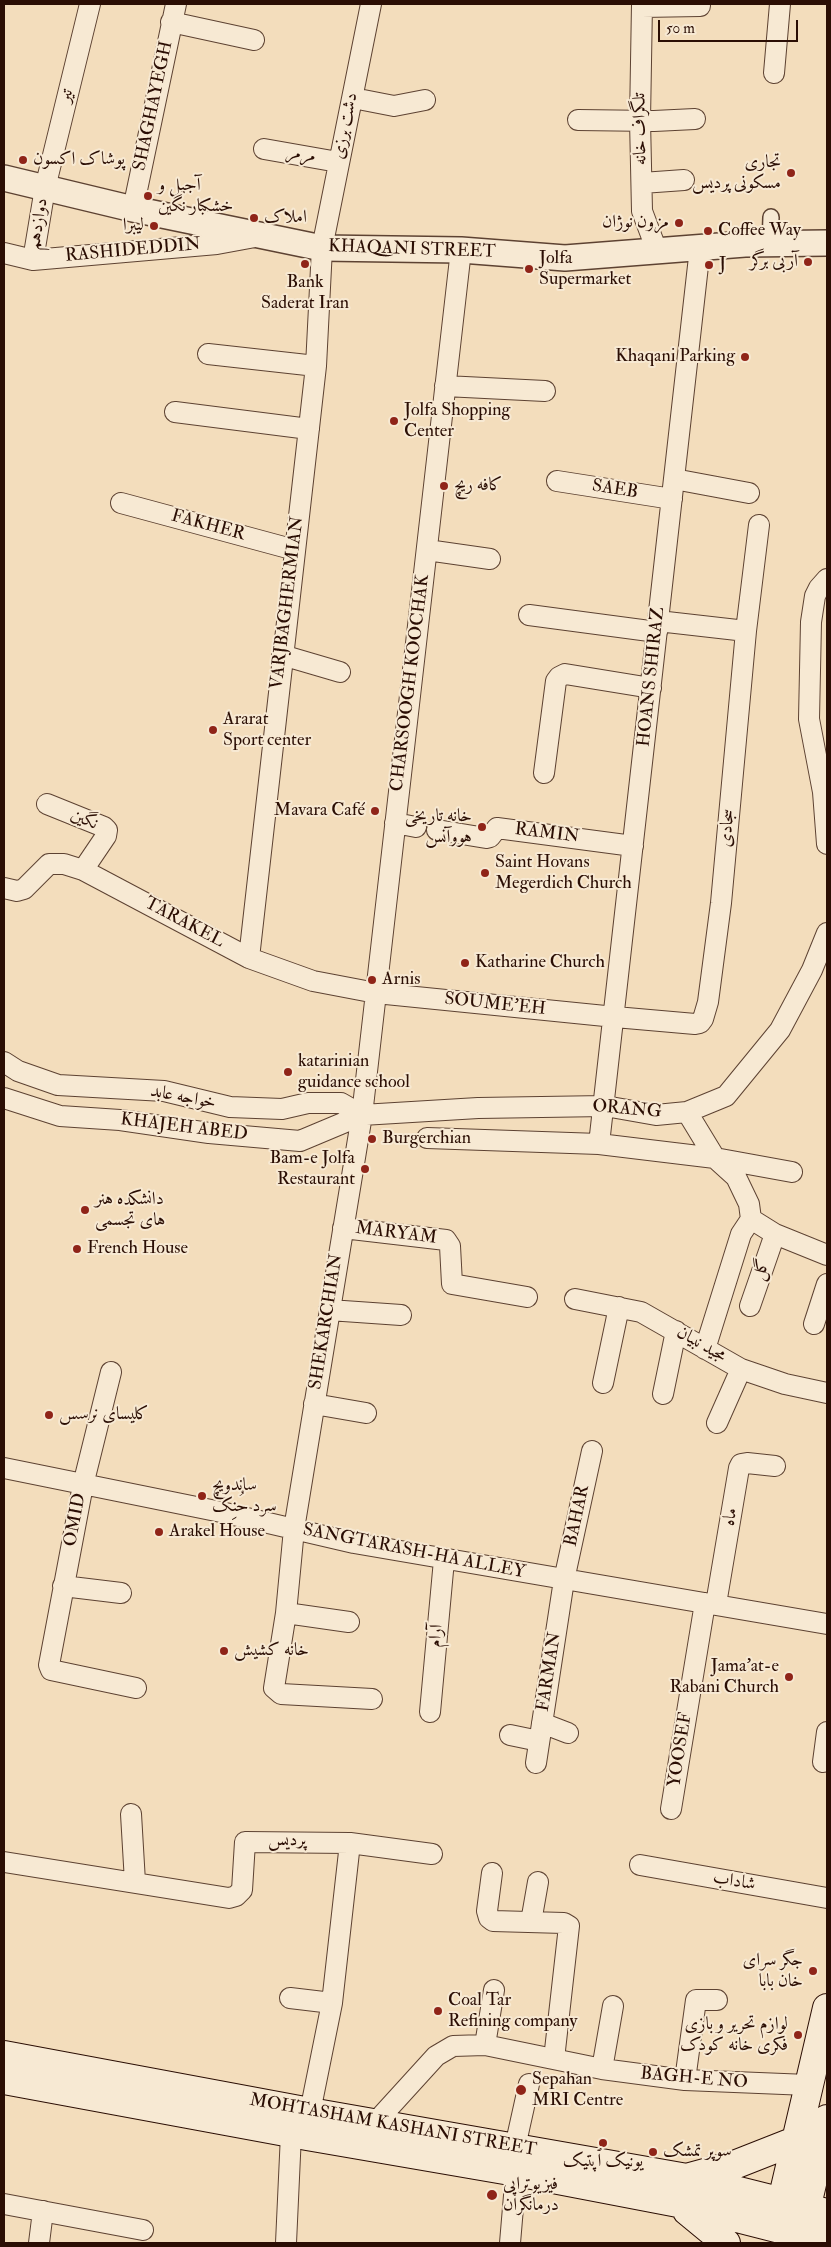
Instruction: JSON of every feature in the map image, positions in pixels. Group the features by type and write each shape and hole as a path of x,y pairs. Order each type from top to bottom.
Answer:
{"main road":[{"path":"805,2208 794,2141 827,2008"},
{"name":"MOHTASHAM KASHANI STREET","path":"4,2055 225,2109 291,2134 458,2149 516,2160 678,2203 787,2238 827,2241"},
{"name":"MOHTASHAM KASHANI STREET","path":"4,2080 225,2109 310,2112 376,2123 458,2149"},
{"path":"787,2238 805,2208 826,2134"},
{"path":"687,2178 734,2165 794,2141"},
{"name":"MOHTASHAM KASHANI STREET","path":"516,2160 687,2178 805,2208"},
{"path":"678,2203 726,2243"}],"street":[{"name":"تیر","path":"45,188 90,4"},
{"name":"دشت برزی","path":"322,248 371,4"},
{"path":"774,74 780,4"},
{"path":"642,5 700,6"},
{"name":"تلگراف خانه","path":"642,5 640,120 642,211 657,251"},
{"path":"174,13 254,40"},
{"name":"SHAGHAYEGH","path":"133,209 174,13"},
{"path":"353,98 394,106 425,100"},
{"path":"578,120 695,119"},
{"name":"مرمر","path":"264,149 338,162"},
{"name":"KHAQANI STREET","path":"4,178 133,209 322,248 461,250 565,258 700,248 827,243"},
{"path":"642,183 684,180"},
{"name":"دوازدهم","path":"33,260 45,188"},
{"path":"770,244 771,216"},
{"name":"RASHIDEDDIN","path":"4,254 33,260 217,244 263,236"},
{"name":"VARJBAGHERMIAN","path":"249,958 316,366 322,248"},
{"name":"HOANS SHIRAZ","path":"599,1144 605,1106 700,248"},
{"name":"CHARSOOGH KOOCHAK","path":"362,1115 461,250"},
{"path":"208,354 316,366"},
{"path":"445,386 545,391"},
{"path":"175,412 309,429"},
{"name":"SAEB","path":"557,481 748,493"},
{"name":"FAKHER","path":"121,503 294,550"},
{"name":"سجادی","path":"700,1023 708,1002 720,913 746,631 760,525"},
{"path":"427,550 490,560"},
{"path":"827,579 815,596 811,622 809,719 822,792 827,844"},
{"path":"530,615 658,627 746,631"},
{"path":"282,656 340,672"},
{"path":"544,773 556,681 559,677 565,674 651,688"},
{"name":"نگین","path":"47,804 104,827 107,830 106,836 83,870"},
{"path":"395,823 416,827"},
{"name":"RAMIN","path":"437,830 486,838 490,837 497,828 633,846"},
{"name":"TARAKEL","path":"4,888 17,891 24,888 49,864 64,864 83,870 249,958 313,981 376,993"},
{"name":"ORANG","path":"362,1115 478,1108 605,1106 656,1115 687,1112 726,1096 780,1030 812,970 827,933"},
{"name":"SOUME'EH","path":"376,993 615,1017 700,1023"},
{"name":"خواجه عابد","path":"4,1062 18,1071 58,1085 164,1091 230,1107 282,1109 308,1103 341,1103 362,1115"},
{"name":"KHAJEH ABED","path":"4,1098 60,1116 120,1120 209,1133 300,1141 362,1115"},
{"path":"687,1112 715,1158 736,1177 748,1204 751,1219 741,1234 705,1348"},
{"name":"SHEKARCHIAN","path":"362,1115 294,1529 286,1613 274,1688 276,1692 281,1694 372,1699"},
{"path":"426,1138 599,1144 715,1158 792,1172"},
{"path":"751,1219 775,1234 827,1256"},
{"name":"MARYAM","path":"343,1228 446,1240 450,1246 452,1284 527,1297"},
{"name":"گل","path":"750,1306 775,1234"},
{"path":"814,1324 827,1284"},
{"name":"مجید نبیان","path":"575,1298 641,1312 741,1369 785,1384 827,1393"},
{"path":"603,1383 619,1308"},
{"path":"329,1310 401,1315"},
{"path":"663,1394 676,1331"},
{"path":"717,1423 741,1369"},
{"name":"OMID","path":"111,1372 83,1484 49,1668 136,1688"},
{"path":"314,1404 366,1413"},
{"name":"BAHAR","path":"564,1580 592,1451"},
{"name":"ماه","path":"711,1604 739,1468 741,1464 747,1463 775,1466"},
{"name":"SANGTARASH-HA ALLEY","path":"4,1468 354,1543 444,1560 827,1624"},
{"name":"آرام","path":"430,1712 444,1560"},
{"name":"FARMAN","path":"536,1763 564,1580"},
{"path":"63,1586 121,1592"},
{"name":"YOOSEF","path":"671,1809 711,1604"},
{"path":"286,1613 349,1622"},
{"path":"510,1735 541,1732 568,1733"},
{"path":"822,1762 827,1732"},
{"path":"131,1814 135,1882"},
{"name":"پردیس","path":"4,1862 229,1898 236,1896 242,1890 245,1842 350,1843"},
{"path":"310,2112 332,2003 350,1843 432,1854"},
{"name":"شاداب","path":"640,1865 827,1898"},
{"path":"492,1873 487,1911 489,1918 493,1921 564,1923 569,1926 554,2059"},
{"path":"531,1922 538,1882"},
{"path":"485,2045 494,1990"},
{"path":"290,1998 332,2003"},
{"path":"685,2080 696,2000 717,2000"},
{"path":"602,2069 613,2006"},
{"name":"BAGH-E NO","path":"376,2123 436,2056 453,2046 485,2045 602,2069 685,2080 808,2085"},
{"path":"510,2243 516,2160 529,2084"},
{"path":"286,2243 291,2134"},
{"path":"4,2204 143,2230"},
{"path":"40,2243 43,2212"}],"place":[{"name":"پوشاک اکسون","path":"23,160"},
{"name":"تجاری مسکونی پردیس","path":"791,173"},
{"name":"آجیل و خشکبار نگین","path":"148,196"},
{"name":"املاک","path":"254,218"},
{"name":"مزون نوژان","path":"679,223"},
{"name":"لیبرا","path":"154,226"},
{"name":"Coffee Way","path":"708,231"},
{"name":"آربی برگر","path":"808,262"},
{"name":"Bank Saderat Iran","path":"305,264"},
{"name":"J","path":"709,265"},
{"name":"Jolfa Supermarket","path":"529,269"},
{"name":"Khaqani Parking","path":"745,357"},
{"name":"Jolfa Shopping Center","path":"394,421"},
{"name":"كافه ريچ","path":"444,486"},
{"name":"Ararat Sport center","path":"213,730"},
{"name":"Mavara Café","path":"375,811"},
{"name":"خانه تاریخی هووآنس","path":"482,827"},
{"name":"Saint Hovans Megerdich Church","path":"485,873"},
{"name":"Katharine Church","path":"465,963"},
{"name":"Arnis","path":"372,980"},
{"name":"katarinian guidance school","path":"288,1072"},
{"name":"Burgerchian","path":"372,1139"},
{"name":"Bam-e Jolfa Restaurant","path":"365,1169"},
{"name":"دانشکده هنر های تجسمی","path":"85,1210"},
{"name":"French House","path":"77,1249"},
{"name":"کلیسای نرسس","path":"49,1415"},
{"name":"ساندویچ سرد حُنِک","path":"202,1496"},
{"name":"Arakel House","path":"159,1532"},
{"name":"خانه کشیش","path":"224,1651"},
{"name":"Jama'at-e Rabani Church","path":"789,1677"},
{"name":"جگر سرای خان بابا","path":"813,1971"},
{"name":"Coal Tar Refining company","path":"438,2011"},
{"name":"لوازم تحریر و بازی فکری خانه کودک","path":"798,2035"},
{"name":"Sepahan MRI Centre","path":"521,2090"},
{"name":"یونیک ٱپتیک","path":"603,2143"},
{"name":"سوپر تمشک","path":"653,2152"},
{"name":"فیزیوتراپی درمانگران","path":"492,2195"}]}
